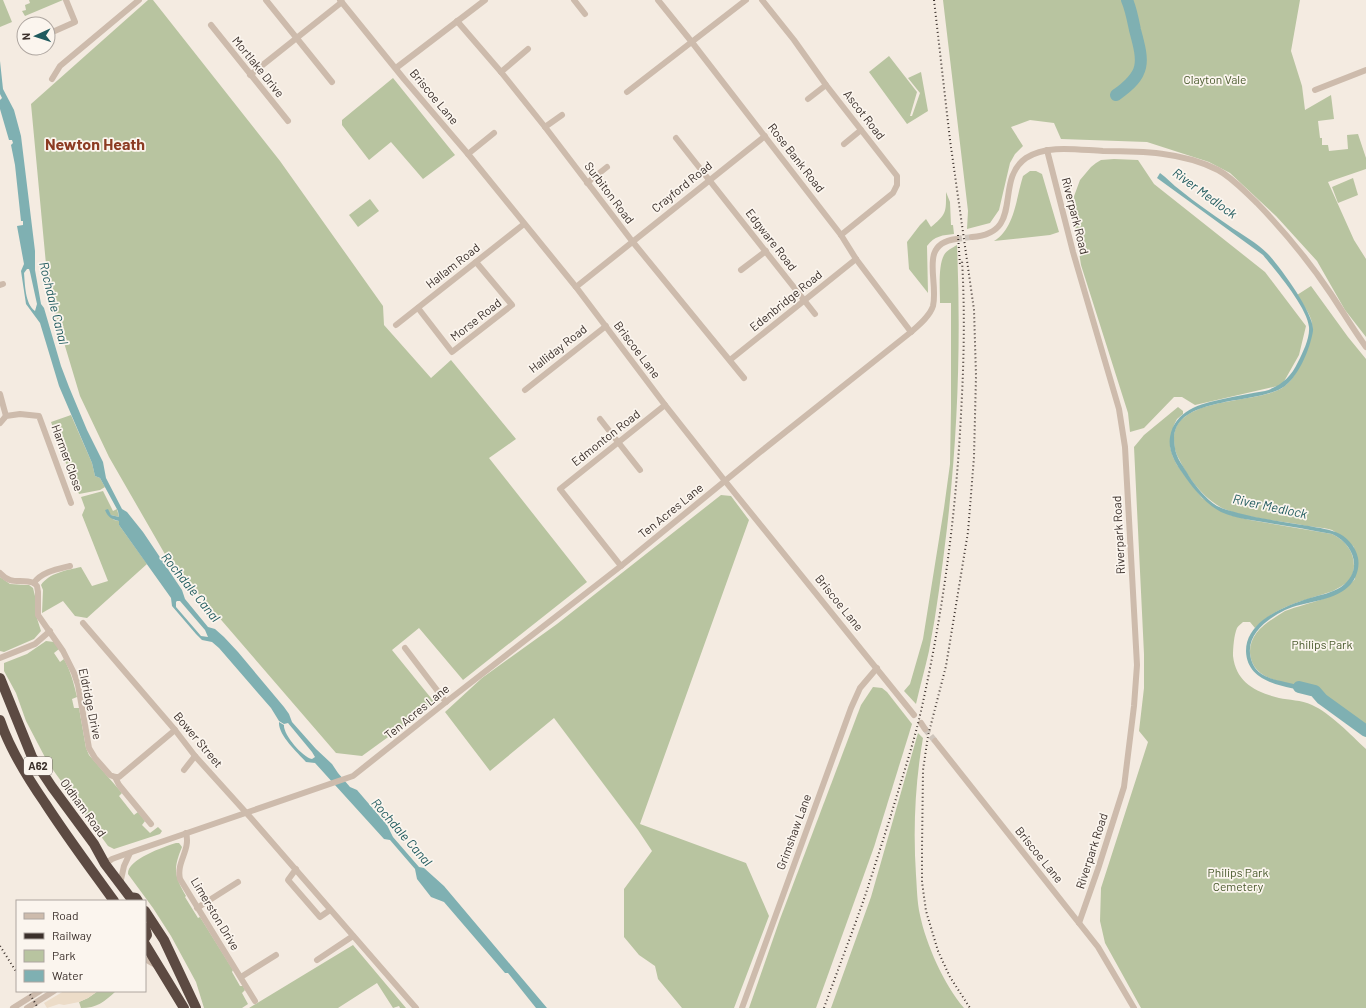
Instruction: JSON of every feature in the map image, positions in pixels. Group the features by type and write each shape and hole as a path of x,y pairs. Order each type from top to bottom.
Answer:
{"highway":[{"name":"Oldham Road","path":"0,678 32,757 94,844 105,864 132,900"},
{"name":"A62","path":"0,720 12,750 23,769 59,824 113,900"},
{"path":"94,872 105,864"},
{"path":"146,937 147,924"},
{"path":"147,924 164,940 196,1008"},
{"path":"146,946 184,1008"}],"street":[{"path":"56,30 75,22 66,0"},
{"path":"52,79 60,66 139,0"},
{"path":"266,0 332,82"},
{"path":"396,68 485,0"},
{"path":"574,0 584,14"},
{"name":"Rose Bank Road","path":"658,0 841,235 856,259 911,332"},
{"path":"627,92 691,41 746,0"},
{"name":"Ascot Road","path":"762,0 897,176 898,186 893,194 841,235"},
{"path":"250,75 341,1"},
{"name":"Briscoe Lane","path":"341,1 576,286 665,405 914,715"},
{"name":"Surbiton Road","path":"457,21 501,72 632,241 744,378"},
{"name":"Mortlake Drive","path":"211,26 288,122"},
{"path":"501,72 528,49"},
{"path":"1315,90 1366,70"},
{"path":"808,99 826,85"},
{"path":"545,127 562,115"},
{"path":"844,144 861,130"},
{"path":"468,154 494,133"},
{"name":"Crayford Road","path":"576,286 765,136"},
{"name":"Edgware Road","path":"676,138 710,179 815,314"},
{"path":"972,237 990,234 1001,226 1011,181 1018,166 1027,157 1047,150 1119,150 1166,155 1202,163 1226,175 1240,186 1289,238 1331,294 1351,327 1366,347"},
{"name":"Riverpark Road","path":"1047,150 1073,252 1121,417 1125,441 1137,664 1134,706 1124,787 1098,869 1079,922"},
{"path":"587,182 607,167"},
{"name":"Hallam Road","path":"396,325 524,224"},
{"name":"Ten Acres Lane","path":"246,812 353,776 621,566 911,332 924,319 932,307 934,289 933,260 935,249 946,241 956,239"},
{"path":"741,270 766,251"},
{"name":"Edenbridge Road","path":"730,360 856,259"},
{"name":"Morse Road","path":"418,308 452,352 506,310 512,305 476,262"},
{"name":"Halliday Road","path":"525,390 606,326"},
{"path":"0,394 6,416 0,423"},
{"name":"Edmonton Road","path":"621,566 560,488 619,443 665,405"},
{"name":"Harmer Close","path":"6,416 20,414 39,416 72,503"},
{"path":"600,419 640,470"},
{"path":"0,573 10,581 28,581 34,583 37,578 42,575 70,566"},
{"name":"Eldridge Drive","path":"34,583 37,586 38,592 38,615 44,626 50,631 63,651 74,673 78,685 89,748 110,775 115,777 118,785 151,824"},
{"name":"Bower Street","path":"83,623 175,730 195,756 246,812 416,1008"},
{"path":"0,658 35,644 50,631"},
{"path":"405,648 446,702"},
{"name":"Grimshaw Lane","path":"742,1008 850,708 860,688 877,668"},
{"path":"921,723 925,729"},
{"path":"115,777 119,776 175,730"},
{"name":"Briscoe Lane","path":"935,741 1098,947 1134,1008"},
{"path":"184,770 195,756"},
{"path":"105,864 112,859 246,812"},
{"name":"Limerston Drive","path":"186,833 188,841 187,847 179,873 197,908 255,1001"},
{"path":"120,884 124,866 130,853"},
{"path":"296,870 288,880 320,917 330,910"},
{"path":"197,908 238,882"},
{"path":"317,960 353,936"},
{"path":"241,977 276,955"},
{"path":"146,960 158,967"},
{"path":"13,1008 38,992"},
{"path":"27,1008 52,992"}],"green space":[{"path":"0,0 3,0 12,22 0,27"},
{"path":"29,0 63,0 25,16 22,11 26,10 25,5 30,3"},
{"path":"148,0 153,0 280,161 383,306 384,325 431,378 451,360 516,439 489,458 587,582 463,680 419,628 392,650 435,703 362,756 336,753 166,556 109,457 80,396 56,316 47,275 31,104"},
{"name":"Clayton Vale","path":"943,0 1300,0 1291,51 1302,86 1305,110 1331,95 1334,119 1318,121 1322,145 1328,145 1329,151 1348,149 1347,135 1358,134 1366,158 1366,169 1328,182 1354,240 1366,259 1366,337 1345,310 1317,261 1276,216 1230,173 1209,162 1147,142 1061,139 1054,123 1030,120 1011,127 1023,146 1015,154 1010,163 999,210 990,223 967,229 968,211"},
{"path":"889,56 917,92 910,116 912,116 920,93 908,78 921,72 928,111 907,124 869,72"},
{"path":"393,78 455,155 423,179 391,142 369,160 342,125 342,120"},
{"path":"1101,160 1138,160 1154,184 1265,272 1306,326 1299,355 1282,385 1195,405 1182,397 1174,397 1144,428 1130,432 1128,413 1081,265 1073,212 1073,199 1080,180 1096,163"},
{"path":"1030,171 1036,171 1042,174 1059,232 1050,235 994,241 1001,235 1011,221 1023,176"},
{"path":"1353,178 1358,195 1338,203 1332,187"},
{"path":"946,192 950,202 951,225 953,225 954,234 936,238 927,246 928,293 909,269 907,242 926,219 931,227 940,219 945,208"},
{"path":"370,199 379,211 358,227 349,215"},
{"path":"957,245 959,316 958,387 951,493 929,651 916,704 904,691 910,684 923,639 950,464 951,303 940,303 940,272 944,255 948,250"},
{"name":"Philips Park","path":"1311,286 1366,359 1366,729 1339,711 1324,699 1315,689 1278,681 1262,674 1256,669 1252,662 1250,653 1256,633 1267,623 1285,611 1331,596 1348,586 1355,579 1354,547 1332,530 1246,516 1234,513 1217,505 1200,491 1190,478 1176,451 1174,438 1178,424 1188,415 1202,408 1219,403 1270,393 1282,388 1290,381 1305,353 1312,328 1310,317 1297,295"},
{"name":"Philips Park Cemetery","path":"1178,407 1183,411 1183,414 1177,419 1174,425 1170,447 1177,465 1202,498 1230,515 1337,536 1348,547 1354,561 1353,574 1349,581 1333,591 1301,601 1282,609 1263,620 1255,628 1250,622 1243,622 1237,627 1233,656 1238,673 1255,689 1270,696 1304,702 1312,705 1326,713 1366,749 1366,1008 1141,1008 1105,943 1100,921 1101,888 1148,742 1139,731 1144,688 1144,654 1134,447 1144,435"},
{"path":"71,415 92,463 95,476 100,478 105,487 100,490 79,494 69,468 71,467 67,466 51,422"},
{"path":"103,491 113,511 117,509 119,517 111,515 105,510 114,520 119,521 119,525 147,564 87,618 75,616 63,601 42,613 43,590 41,585 53,575 81,567 92,586 108,581 82,515 85,508 81,497"},
{"path":"721,495 731,496 749,520 640,824 746,863 769,916 734,1008 682,1008 658,979 655,966 639,955 624,937 624,889 652,851 554,718 490,771 445,712 482,678 557,624"},
{"path":"0,577 10,584 29,585 33,588 35,596 35,612 41,631 34,639 4,652 0,651"},
{"path":"46,641 54,642 59,649 54,653 60,662 64,659 70,673 77,697 72,699 74,708 79,708 86,748 89,755 122,793 119,796 134,815 138,812 145,821 142,825 150,833 158,827 162,831 160,834 114,849 108,846 48,763 26,721 16,693 4,671 4,663 27,654"},
{"path":"873,687 882,688 887,692 912,724 874,847 816,1008 749,1008 780,919 861,705"},
{"path":"918,733 923,738 916,789 915,824 915,858 919,910 931,951 943,976 964,1008 831,1008 871,897"},
{"path":"179,843 182,847 176,867 179,883 186,896 185,897 198,918 200,917 233,970 232,972 240,986 243,986 245,990 242,993 248,1004 242,1008 204,1008 196,982 171,936 128,874 133,863 147,854"},
{"path":"353,945 406,1008 400,1008 399,1006 393,1008 377,983 338,1008 249,1008"},
{"path":"97,992 115,992 96,1006 81,1008 79,1002"}],"shaded area":[{"path":"62,992 97,992 79,1002 64,1005 59,1004 47,1008 44,1003"}],"water":[{"path":"0,61 3,89 14,110 21,136 35,251 35,270 41,304 44,308 61,366 69,387 87,430 103,462 106,478 122,509 127,512 143,532 182,590 185,599 208,627 215,629 238,652 284,707 292,722 316,749 332,764 350,787 357,790 387,825 393,837 419,867 424,868 444,886 547,1008 536,1008 508,973 505,973 444,902 431,897 417,879 415,869 390,840 384,839 315,763 306,762 293,748 285,738 279,722 284,725 287,734 298,750 312,759 315,757 288,723 284,724 279,721 271,708 219,648 212,642 202,640 172,606 171,598 119,525 119,521 110,517 106,512 105,510 108,509 111,515 119,517 118,511 100,478 95,476 92,463 59,386 40,323 26,304 21,271 24,264 17,226 23,225 23,221 21,221 15,165 11,145 13,143 12,140 9,140 0,109 0,100 2,98 0,94","holes":["27,269 29,269 30,272 37,304 35,311 29,304 26,294 24,273","177,601 180,601 205,630 208,637 201,636 176,607"]},
{"path":"1160,173 1177,188 1216,217 1264,250 1296,291 1312,323 1313,331 1307,353 1295,375 1285,386 1272,392 1254,397 1215,404 1198,410 1184,418 1175,430 1175,448 1179,459 1189,476 1205,496 1217,506 1264,519 1332,531 1343,536 1354,547 1358,558 1358,570 1348,587 1334,596 1293,607 1272,617 1256,633 1250,646 1251,660 1257,670 1262,674 1272,679 1315,689 1313,693 1270,682 1253,671 1248,662 1246,651 1247,642 1256,626 1274,613 1291,605 1337,589 1348,581 1354,566 1351,551 1340,538 1332,534 1239,518 1221,512 1209,504 1190,483 1176,463 1170,446 1170,437 1177,420 1183,414 1197,406 1214,401 1265,391 1281,384 1295,367 1306,345 1309,331 1307,319 1297,300 1263,255 1157,178"}],"waterway":[{"name":"River Medlock","path":"1116,95 1133,81 1138,74 1141,60 1132,15 1127,0"},
{"name":"River Medlock","path":"1299,687 1315,691 1322,699 1366,731"}],"tunnel":[{"path":"956,239 972,237"},
{"path":"925,729 935,741"}],"railway":[{"path":"934,0 950,140 974,310 976,376 974,457 968,532 946,666 928,736 923,770 922,882 926,911 938,951 950,977 970,1008"},
{"path":"958,235 960,265"},
{"path":"824,1008 864,899 907,763 921,711 936,637 952,526 959,451 964,298 962,260"},
{"path":"0,946 16,971"},
{"path":"29,992 38,1008"}],"district":[{"name":"Newton Heath","path":"95,144"}],"water label":[{"name":"Rochdale Canal","path":"54,303"},
{"name":"Rochdale Canal","path":"191,587"},
{"name":"Rochdale Canal","path":"402,832"}]}
